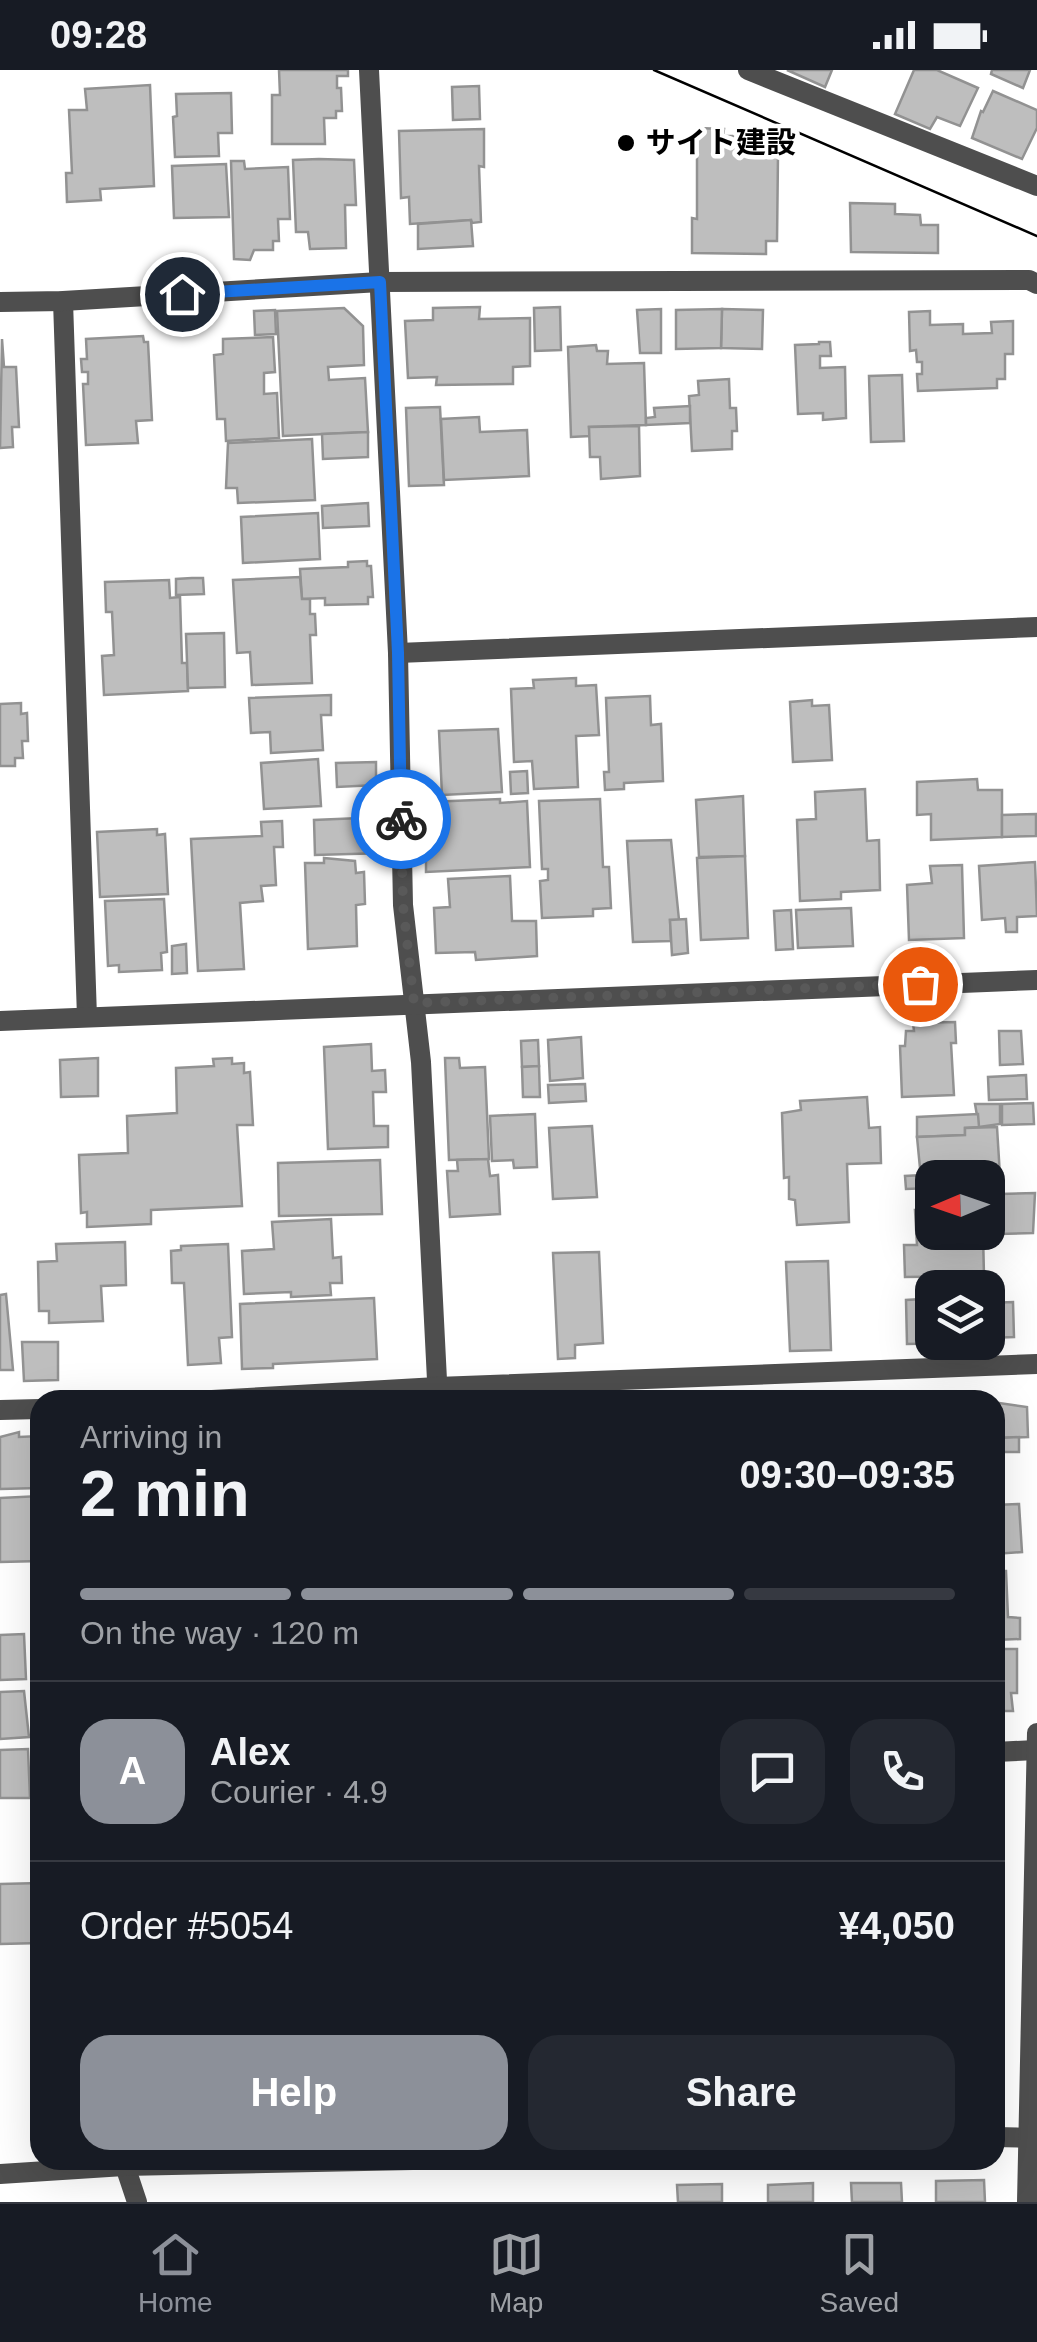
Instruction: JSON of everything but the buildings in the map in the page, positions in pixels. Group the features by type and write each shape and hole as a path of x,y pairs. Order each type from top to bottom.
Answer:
{"street":[{"path":"370,70 398,653 403,905 421,1062 438,1390"},
{"path":"748,70 1037,186"},
{"path":"0,302 63,302 380,282 1029,280 1037,284"},
{"path":"63,302 87,1018"},
{"path":"398,653 1037,626"},
{"path":"0,1021 1037,980"},
{"path":"518,1390 1037,1364"},
{"path":"0,1410 30,1409"},
{"path":"1027,2202 1033,2138 1037,1734"},
{"path":"1005,1752 1036,1750"},
{"path":"1005,2137 1033,2138"},
{"path":"0,2174 45,2170"},
{"path":"126,2170 137,2202"}],"tram line":[{"path":"654,70 1037,236"}],"way so far":[{"path":"401,819 403,905 414,1003 920,984"}],"place":[{"name":"サイト建設","path":"626,143"}],"route":[{"path":"182,294 380,282 398,653 401,819"}]}
